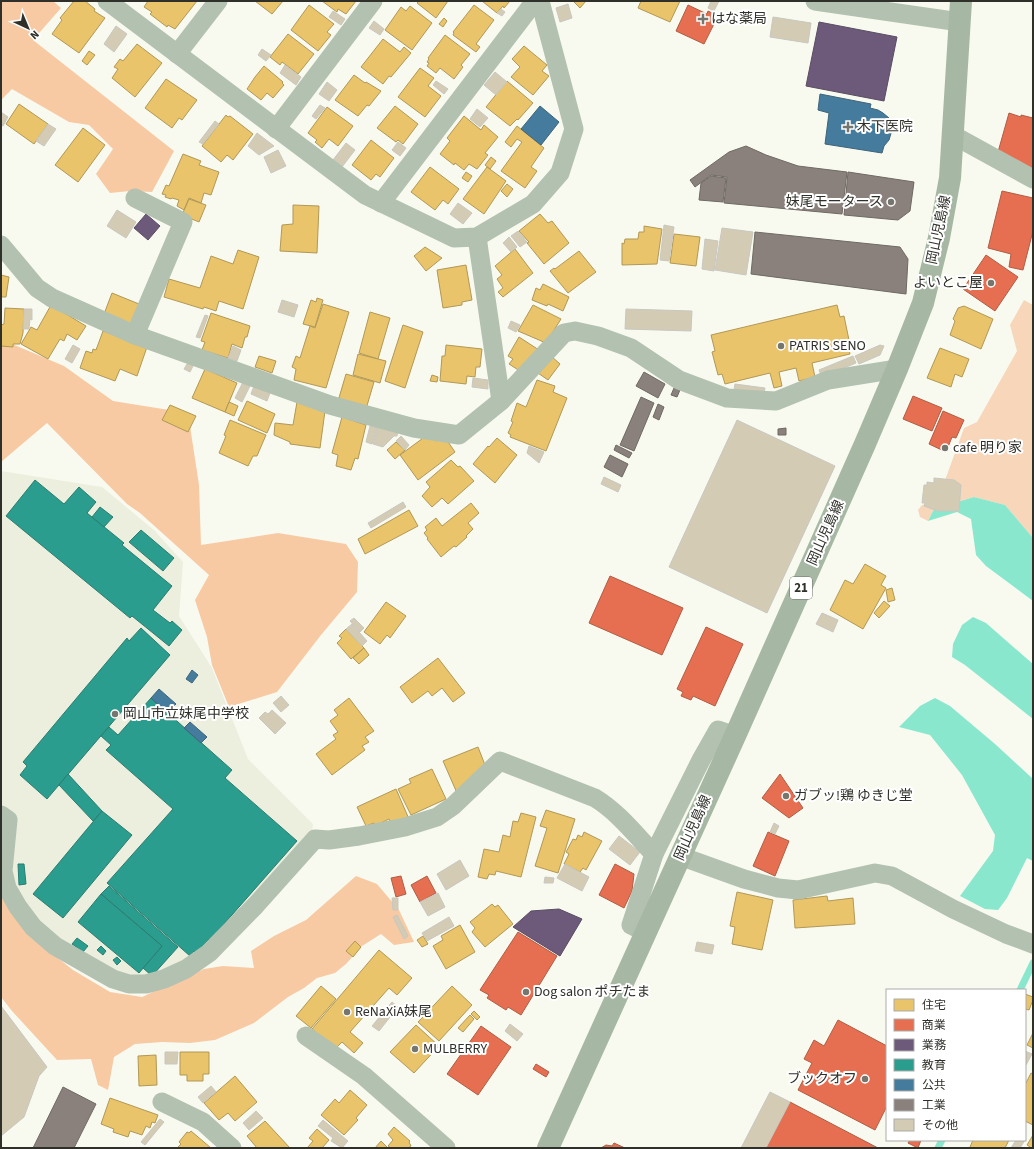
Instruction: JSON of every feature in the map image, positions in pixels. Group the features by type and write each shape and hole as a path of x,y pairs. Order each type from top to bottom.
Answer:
{"main road":[{"name":"岡山児島線","path":"548,1148 735,736 865,444 897,370 922,303 939,238 950,178 960,11"}],"street":[{"path":"107,1 365,195 454,238 478,237 532,204 560,173 574,129 540,1"},
{"path":"177,54 218,1"},
{"path":"276,129 373,1"},
{"path":"381,203 535,1"},
{"path":"815,1 960,11"},
{"path":"953,135 1033,179"},
{"path":"135,198 183,222 135,336"},
{"path":"478,237 501,401"},
{"path":"1,245 37,288 52,298 135,336 330,405 414,428 459,435 501,401 564,333 575,331 598,336 631,348 679,380 727,398 776,401 828,380 897,370"},
{"path":"645,932 631,925 654,854 701,760 718,730 735,736"},
{"path":"1,816 8,820 3,871 7,888 18,907 33,927 55,946 114,978 129,984 146,984 164,979 186,969 209,953 255,906 315,839 329,840 359,836 405,827 437,817 453,806 500,761 595,798 624,822 654,854"},
{"path":"680,856 744,879 778,888 798,890 874,873 892,876 953,909 1006,934 1033,944"},
{"path":"306,1036 364,1076 446,1148"},
{"path":"162,1102 203,1122 232,1148"}],"shaded area":[{"path":"1,1 53,1 61,8 33,40 174,151 152,192 130,191 110,193 96,174 113,149 89,125 69,122 12,89 1,100"},
{"path":"1024,300 1033,305 1033,538 1005,505 974,497 934,509 928,521 920,517 918,510 922,505 933,503 940,494 964,428 977,422 1017,351 1010,325"},
{"path":"5,341 64,366 113,401 188,413 199,485 201,545 278,533 346,544 358,562 357,592 321,635 277,692 229,707 212,665 207,637 195,600 209,575 140,513 127,504 47,423 1,462 1,342"},
{"name":"岡山市立妹尾中学校","path":"1,471 102,487 154,530 183,562 179,616 212,668 248,759 313,824 312,832 207,948 149,977 116,973 65,943 42,924 26,904 13,877 12,866 17,816 1,809"},
{"path":"974,497 1005,505 1033,538 1033,601 986,566 976,555 971,519 957,512 928,521 934,509"},
{"path":"973,617 986,623 1033,664 1033,719 965,665 952,657 953,644 962,625"},
{"path":"935,698 950,706 1033,779 1033,861 1027,858 1007,898 998,910 985,909 960,896 993,851 995,835 962,775 930,735 899,727 920,706"},
{"path":"356,876 377,884 399,910 414,942 394,945 381,934 362,946 346,964 335,973 317,978 304,988 288,997 254,1023 215,1040 190,1043 162,1042 135,1044 114,1057 108,1090 98,1085 91,1059 57,1060 1,997 1,879 35,940 73,970 110,992 142,997 204,969 223,966 254,968 251,951 274,936 306,920"}],"building: 住宅":[{"path":"74,1 85,1 95,9 94,11 105,18 79,53 52,34 62,20 60,18"},
{"path":"148,1 197,1 175,29 168,25 167,27 150,14 152,12 144,7"},
{"path":"255,1 283,1 272,14"},
{"path":"322,1 356,1 346,14 338,9 337,12"},
{"path":"417,1 448,1 436,18 417,3"},
{"path":"482,1 510,1 497,13"},
{"path":"573,1 586,1 580,8"},
{"path":"641,1 680,1 670,22 638,8"},
{"path":"309,5 334,24 327,32 331,35 318,51 291,30"},
{"path":"474,5 494,20 476,44 480,47 476,52 453,35 453,32"},
{"path":"410,6 432,23 412,50 385,30 401,7 406,11"},
{"path":"444,18 447,21 443,27 439,24"},
{"path":"288,34 314,54 298,74 282,62 280,65 270,57"},
{"path":"445,35 470,54 461,65 463,67 454,79 440,68 436,73 427,66 429,63 427,62 429,59 428,58"},
{"path":"383,39 400,52 404,47 411,53 391,77 389,76 383,84 361,67"},
{"path":"137,44 162,63 135,97 112,78 118,69 114,67 120,59 123,61"},
{"path":"524,46 547,65 542,71 549,76 533,95 511,77 520,67 512,59"},
{"path":"89,51 95,55 87,65 82,61"},
{"path":"264,66 283,82 282,83 284,85 273,98 267,93 261,100 247,89"},
{"path":"420,68 434,78 428,86 441,96 425,117 398,97"},
{"path":"354,75 365,83 366,82 381,91 369,106 367,105 358,116 335,100"},
{"path":"166,79 197,100 182,120 179,118 172,128 145,108"},
{"path":"507,81 533,103 518,120 517,119 510,126 486,107"},
{"path":"19,104 48,124 34,144 6,124"},
{"path":"395,106 418,124 403,144 398,140 396,142 377,128"},
{"path":"327,107 353,126 338,146 329,139 322,148 315,142 317,140 308,133"},
{"path":"226,115 228,117 230,116 253,134 233,160 227,155 221,162 202,146"},
{"path":"464,116 481,130 484,125 498,137 485,153 488,155 477,169 469,164 464,170 455,163 454,165 440,154 450,141 447,138"},
{"path":"517,126 544,148 531,167 537,171 525,188 501,171 522,142 517,139 511,147 505,142"},
{"path":"83,128 105,145 78,182 55,165"},
{"path":"371,140 394,158 380,177 376,174 371,180 352,165"},
{"path":"183,154 201,161 199,165 219,172 211,195 204,193 201,203 189,198 184,210 177,206 179,200 165,197 166,195 162,194 166,185 169,186"},
{"path":"491,157 496,161 490,169 485,165"},
{"path":"430,167 459,189 448,204 443,200 435,210 411,192"},
{"path":"487,167 506,181 484,214 463,199"},
{"path":"466,172 472,176 468,182 462,178"},
{"path":"507,184 513,189 507,197 501,191"},
{"path":"189,199 206,205 199,222 182,215"},
{"path":"293,205 319,206 317,253 280,251 282,225 293,224"},
{"path":"540,214 548,223 552,221 569,243 544,264 527,243 529,242 519,231"},
{"path":"644,226 662,229 657,264 622,265 622,243 624,244 625,239 638,239 639,232 644,232"},
{"path":"674,234 700,237 696,266 670,263"},
{"path":"425,247 442,258 426,271 414,256"},
{"path":"515,249 533,273 503,297 498,292 503,288 497,279 502,275 495,266"},
{"path":"238,250 259,257 243,309 219,301 216,311 204,307 203,309 164,297 169,279 200,288 211,256 233,264"},
{"path":"579,251 596,272 568,293 550,271"},
{"path":"466,265 472,300 462,302 462,305 443,308 437,270"},
{"path":"1,275 9,277 6,297 1,297"},
{"path":"543,284 569,297 563,311 548,304 547,306 532,300 536,288 540,290"},
{"path":"112,293 139,304 130,325 104,314"},
{"path":"317,298 323,300 315,327 303,324 311,300 316,302"},
{"path":"323,304 349,312 326,388 294,380 296,369 292,367 296,356 300,358 310,326 315,328"},
{"path":"51,305 86,326 77,340 67,334 64,341 60,339 48,359 21,344 31,327 37,330"},
{"path":"533,305 561,319 546,343 518,331"},
{"name":"PATRIS SENO","path":"837,305 840,317 844,316 850,354 812,363 815,377 799,381 796,368 779,372 782,386 774,388 770,373 725,384 722,374 718,375 712,352 715,351 711,335"},
{"path":"964,306 993,319 981,349 950,335 955,321 953,319 958,308"},
{"path":"5,308 24,309 23,333 20,344 13,344 13,347 1,346 1,325 4,324"},
{"path":"370,312 390,318 378,359 359,353"},
{"path":"211,313 250,326 242,348 232,344 228,358 202,350 205,342 201,341"},
{"path":"403,325 423,332 405,388 385,381"},
{"path":"103,331 147,347 137,376 120,369 115,381 80,368 86,351 92,353 93,349 96,350"},
{"path":"519,337 539,350 523,373 509,364 513,359 508,356"},
{"path":"446,345 482,349 480,367 476,367 475,377 467,376 466,384 440,381 442,356 445,356"},
{"path":"940,348 969,359 962,377 955,374 951,387 927,378"},
{"path":"358,354 386,361 380,383 353,375"},
{"path":"259,356 276,361 272,373 255,367"},
{"path":"551,356 560,364 548,380 538,373"},
{"path":"205,369 237,383 225,412 192,398"},
{"path":"346,374 374,382 366,409 338,401"},
{"path":"432,375 438,377 437,382 430,381"},
{"path":"537,380 555,386 553,392 567,398 546,451 510,437 511,435 508,433 513,422 511,421 517,403 526,407"},
{"path":"247,401 275,414 267,433 238,420"},
{"path":"229,402 238,406 234,416 225,412"},
{"path":"297,402 325,411 320,448 290,444 290,442 274,435 275,423 293,425"},
{"path":"170,405 196,416 188,432 162,420"},
{"path":"342,417 366,425 358,459 355,458 351,470 336,466 338,455 332,453"},
{"path":"230,420 266,435 257,456 253,456 248,466 219,453 226,436 224,435"},
{"path":"430,433 436,441 444,436 455,452 418,480 400,455"},
{"path":"497,438 517,455 495,483 473,464"},
{"path":"396,442 405,450 395,459 387,450"},
{"path":"451,460 458,467 460,466 474,481 448,504 442,498 432,507 422,496 430,487 426,482"},
{"path":"471,503 479,513 468,523 473,529 456,547 454,546 441,557 427,539 428,538 424,533 427,530 425,527 436,518 442,526"},
{"path":"409,510 418,526 365,554 358,539"},
{"path":"865,564 886,576 881,585 886,588 863,629 830,610 845,580 853,584"},
{"path":"892,588 895,600 888,602 886,590"},
{"path":"884,601 890,606 879,618 874,613"},
{"path":"386,602 406,616 390,638 387,635 380,644 364,632"},
{"path":"346,629 364,648 351,659 337,643 342,638 339,636"},
{"path":"364,648 369,655 359,664 353,658"},
{"path":"438,658 465,693 453,702 442,688 432,696 428,691 412,703 400,687"},
{"path":"349,698 374,731 365,737 369,742 362,746 365,750 332,775 316,754 336,739 333,735 338,732 330,721 338,715 334,710"},
{"path":"478,747 487,770 457,793 443,761"},
{"path":"432,769 446,799 411,815 398,789 411,783 409,779"},
{"path":"396,789 409,819 392,827 389,819 375,826 374,823 366,826 357,807"},
{"path":"546,810 575,819 558,873 535,866 547,828 540,826"},
{"path":"521,813 536,817 521,877 496,871 495,875 489,874 487,879 478,877 484,849 499,852 503,835 510,837 513,821 518,822"},
{"path":"584,832 602,841 586,870 583,868 580,872 564,864 569,854 566,852 573,839 576,840 578,835 582,837"},
{"path":"737,892 773,900 762,950 732,944 735,927 730,926"},
{"path":"827,896 828,901 853,898 855,924 795,928 793,900"},
{"path":"492,904 495,907 498,905 513,924 485,947 472,932 475,928 470,922"},
{"path":"460,925 475,952 446,969 433,946 443,940 441,936"},
{"path":"423,936 428,944 422,947 417,940"},
{"path":"355,941 361,947 353,957 346,951"},
{"name":"ReNaXiA妹尾","path":"379,950 412,978 397,995 389,988 350,1032 363,1043 354,1053 342,1042 335,1049 312,1029"},
{"path":"321,986 336,999 311,1028 296,1016"},
{"path":"452,986 472,1005 439,1041 418,1022"},
{"path":"1026,994 1033,997 1029,1010 1026,1009"},
{"path":"474,1011 480,1017 477,1020 471,1014"},
{"path":"470,1015 474,1019 463,1032 458,1028"},
{"name":"MULBERRY","path":"416,1025 439,1046 414,1073 390,1052"},
{"path":"1033,1033 1033,1048 1027,1045"},
{"path":"180,1052 209,1052 209,1074 203,1074 203,1081 187,1081 187,1075 180,1075"},
{"path":"156,1055 157,1085 139,1086 138,1056"},
{"path":"1031,1073 1033,1074 1033,1125 1026,1122 1026,1083"},
{"path":"235,1076 257,1102 235,1121 228,1113 219,1120 204,1103"},
{"path":"350,1090 367,1105 356,1118 358,1120 344,1135 321,1115 335,1099 339,1103"},
{"path":"110,1098 158,1115 155,1123 152,1122 150,1128 146,1126 142,1135 130,1131 128,1137 113,1132 114,1129 101,1124"},
{"path":"265,1121 290,1148 257,1148 247,1136"},
{"path":"394,1127 410,1141 411,1146 408,1148 391,1148 388,1146 393,1140 388,1134"},
{"path":"317,1129 329,1140 322,1148 310,1148 308,1147 313,1141 309,1138"},
{"path":"191,1131 211,1148 177,1148 181,1144 179,1142 187,1132 189,1133"},
{"path":"1033,1135 1033,1148 1029,1148 1030,1147 1027,1145"},
{"path":"381,1141 388,1148 375,1148"},
{"path":"973,1141 1008,1141 1005,1148 970,1147"}],"building: 商業":[{"path":"688,5 707,14 708,11 718,16 704,44 676,31"},
{"path":"1009,113 1021,117 1021,115 1033,118 1033,170 998,152"},
{"path":"1002,191 1033,198 1033,231 1023,270 1009,267 1011,254 988,248"},
{"path":"986,255 1018,277 995,311 963,289"},
{"path":"913,396 942,408 932,431 903,419"},
{"path":"943,411 964,420 956,438 952,437 946,452 929,444"},
{"path":"610,576 683,608 662,655 589,623"},
{"path":"706,627 743,644 715,706 693,696 691,700 681,696 683,692 677,689"},
{"path":"780,774 803,808 789,818 762,798"},
{"path":"768,832 789,841 775,876 753,866"},
{"path":"615,864 634,874 632,891 624,908 599,895"},
{"path":"401,876 406,894 396,897 391,878"},
{"path":"427,876 436,893 420,902 411,885"},
{"path":"518,932 557,956 521,1015 508,1007 506,1010 487,998 489,995 480,990"},
{"path":"838,1020 886,1045 886,1108 875,1130 798,1090 812,1063 804,1059 814,1040 824,1046"},
{"path":"481,1026 511,1047 478,1095 447,1074"},
{"path":"536,1064 549,1072 546,1077 533,1069"},
{"path":"790,1102 878,1148 766,1148"},
{"path":"909,1141 921,1141 918,1148 908,1143"},
{"path":"614,1143 625,1148 601,1148 606,1145 612,1146"}],"building: 業務":[{"path":"819,22 897,37 884,101 806,86"},
{"path":"146,214 160,226 148,240 134,228"},
{"path":"559,909 582,919 560,956 513,927 531,911"}],"building: 教育":[{"path":"35,480 64,504 79,487 96,502 87,513 124,543 122,545 172,586 153,610 170,623 172,621 182,630 169,646 132,616 130,618 6,516"},
{"path":"100,507 113,517 104,527 92,517"},
{"path":"141,530 174,558 163,571 129,542"},
{"path":"141,628 170,655 47,799 20,775 27,766 23,762 127,638 129,641"},
{"path":"151,698 232,770 225,778 297,841 210,940 209,939 196,953 194,951 190,956 107,883 173,809 106,750 111,745 101,736 109,727 118,735"},
{"path":"68,774 102,811 93,821 59,785"},
{"path":"102,811 132,835 63,918 33,894"},
{"path":"18,864 24,864 26,884 19,885"},
{"path":"109,886 178,947 152,976 143,968 162,946 101,894"},
{"path":"101,894 162,946 139,973 78,922"},
{"path":"77,938 88,946 83,952 72,944"},
{"path":"101,946 106,951 103,955 97,950"},
{"path":"117,957 121,961 117,965 113,960"}],"building: 公共":[{"path":"820,94 871,104 870,108 878,110 889,118 892,130 889,140 884,146 882,153 825,144 829,113 818,110"},
{"path":"540,106 559,122 541,145 521,129"},
{"path":"192,670 198,675 192,683 186,679"},
{"path":"159,689 176,704 167,713 151,698"},
{"path":"190,722 207,737 201,743 184,728"}],"building: 工業":[{"path":"746,146 766,155 798,166 847,172 842,214 724,203 727,177 711,175 695,187 690,180 729,152"},
{"path":"848,172 914,182 910,211 898,220 844,215"},
{"path":"711,176 726,178 723,202 699,200 701,183"},
{"path":"755,232 900,247 908,259 906,294 751,274"},
{"path":"644,372 665,384 658,398 636,386"},
{"path":"674,388 680,390 677,397 671,395"},
{"path":"641,397 654,403 634,451 620,445"},
{"path":"658,404 664,407 659,420 653,417"},
{"path":"786,428 786,435 778,435 778,429"},
{"path":"616,445 632,453 629,458 614,450"},
{"path":"610,455 628,464 622,477 604,467"},
{"path":"63,1087 96,1104 74,1148 33,1148"}],"building: その他":[{"path":"711,1 719,1 714,11 708,8"},
{"path":"568,4 572,18 560,22 556,8"},
{"path":"501,9 505,12 502,16 497,13"},
{"path":"333,11 345,19 341,25 329,17"},
{"path":"773,17 811,23 808,43 770,37"},
{"path":"374,21 384,29 380,35 369,28"},
{"path":"116,26 127,34 114,52 104,44"},
{"path":"262,49 271,55 266,61 258,55"},
{"path":"285,65 301,77 296,85 280,73"},
{"path":"495,72 507,82 496,95 484,85"},
{"path":"436,81 448,89 444,94 433,85"},
{"path":"327,82 337,90 329,101 319,94"},
{"path":"320,105 325,108 316,119 312,116"},
{"path":"477,109 488,118 480,127 470,119"},
{"path":"1,112 8,117 3,126 1,125"},
{"path":"215,121 219,124 203,144 199,142"},
{"path":"48,124 56,129 44,146 36,141"},
{"path":"257,133 274,146 259,155 248,146"},
{"path":"398,142 406,148 400,156 392,150"},
{"path":"346,143 355,150 342,167 333,160"},
{"path":"278,150 286,166 271,173 264,157"},
{"path":"458,203 472,213 463,224 450,214"},
{"path":"117,210 136,222 126,238 107,226"},
{"path":"664,225 674,227 669,261 660,260"},
{"path":"722,228 753,232 746,275 715,270"},
{"path":"518,231 527,242 520,247 511,236"},
{"path":"509,237 517,247 511,252 503,243"},
{"path":"705,239 718,241 714,271 702,269"},
{"path":"282,300 298,305 294,317 278,312"},
{"path":"24,309 32,309 32,320 30,319 29,329 23,329"},
{"path":"626,309 692,311 691,331 625,329"},
{"path":"205,315 208,316 200,338 196,337"},
{"path":"511,321 520,325 516,332 508,328"},
{"path":"73,345 80,349 72,363 65,359"},
{"path":"880,345 884,346 880,355 859,364 855,356"},
{"path":"233,346 241,350 237,361 228,358"},
{"path":"853,356 856,363 822,377 819,370"},
{"path":"195,362 190,372 184,369 187,364"},
{"path":"473,378 488,380 488,389 472,387"},
{"path":"243,382 250,386 242,402 235,398"},
{"path":"735,384 765,388 764,393 734,390"},
{"path":"254,386 270,393 267,401 251,394"},
{"path":"737,420 835,466 767,613 669,567"},
{"path":"379,424 398,430 397,436 394,436 383,447 373,444"},
{"path":"370,426 377,428 372,444 366,442"},
{"path":"401,436 409,445 405,450 396,441"},
{"path":"529,446 544,452 539,463 527,453"},
{"path":"604,477 621,485 618,492 601,484"},
{"path":"934,478 954,480 961,485 959,511 938,511 924,506 925,503 922,503 924,485 927,485 927,482 934,483"},
{"path":"403,502 406,507 371,528 368,523"},
{"path":"822,613 838,620 833,632 816,624"},
{"path":"354,618 364,628 360,632 350,621"},
{"path":"352,624 367,641 362,646 346,629"},
{"path":"281,696 289,705 281,712 273,703"},
{"path":"272,710 286,723 275,734 259,718 265,712 268,714"},
{"path":"774,823 779,826 775,834 770,832"},
{"path":"619,836 640,852 630,865 609,849"},
{"path":"460,860 469,876 446,890 437,874"},
{"path":"565,864 589,877 582,891 557,878"},
{"path":"545,877 554,878 553,883 544,883"},
{"path":"438,893 445,907 428,916 420,902"},
{"path":"392,898 398,898 398,910 393,910"},
{"path":"397,915 408,936 404,939 393,917"},
{"path":"449,917 454,926 427,941 422,933"},
{"path":"697,942 714,945 712,954 695,951"},
{"path":"392,1002 398,1007 379,1031 372,1026"},
{"path":"1,1006 47,1067 39,1076 24,1117 1,1136"},
{"path":"510,1024 523,1034 517,1041 505,1031"},
{"path":"1026,1051 1032,1054 1026,1065"},
{"path":"165,1052 178,1052 177,1064 165,1064"},
{"path":"211,1086 216,1092 203,1103 198,1097"},
{"path":"770,1092 790,1102 766,1148 741,1148"},
{"path":"256,1111 263,1118 249,1130 243,1123"},
{"path":"160,1119 164,1122 145,1145 141,1142"},
{"path":"323,1120 348,1141 342,1148 331,1141 333,1138 318,1126"},
{"path":"1015,1141 1024,1141 1020,1148 1011,1148"}],"waterway":[{"path":"1020,989 1033,963"},
{"path":"938,1148 942,1141"}],"place":[{"name":"はな薬局","path":"703,19"},
{"name":"木下医院","path":"848,127"},
{"name":"妹尾モータース","path":"891,202"},
{"name":"よいとこ屋","path":"991,283"},
{"name":"PATRIS SENO","path":"781,346"},
{"name":"cafe 明り家","path":"945,448"},
{"name":"岡山市立妹尾中学校","path":"115,714"},
{"name":"ガブッ!鶏 ゆきじ堂","path":"786,796"},
{"name":"Dog salon ポチたま","path":"526,992"},
{"name":"ReNaXiA妹尾","path":"347,1012"},
{"name":"MULBERRY","path":"415,1049"},
{"name":"ブックオフ","path":"865,1079"}]}
